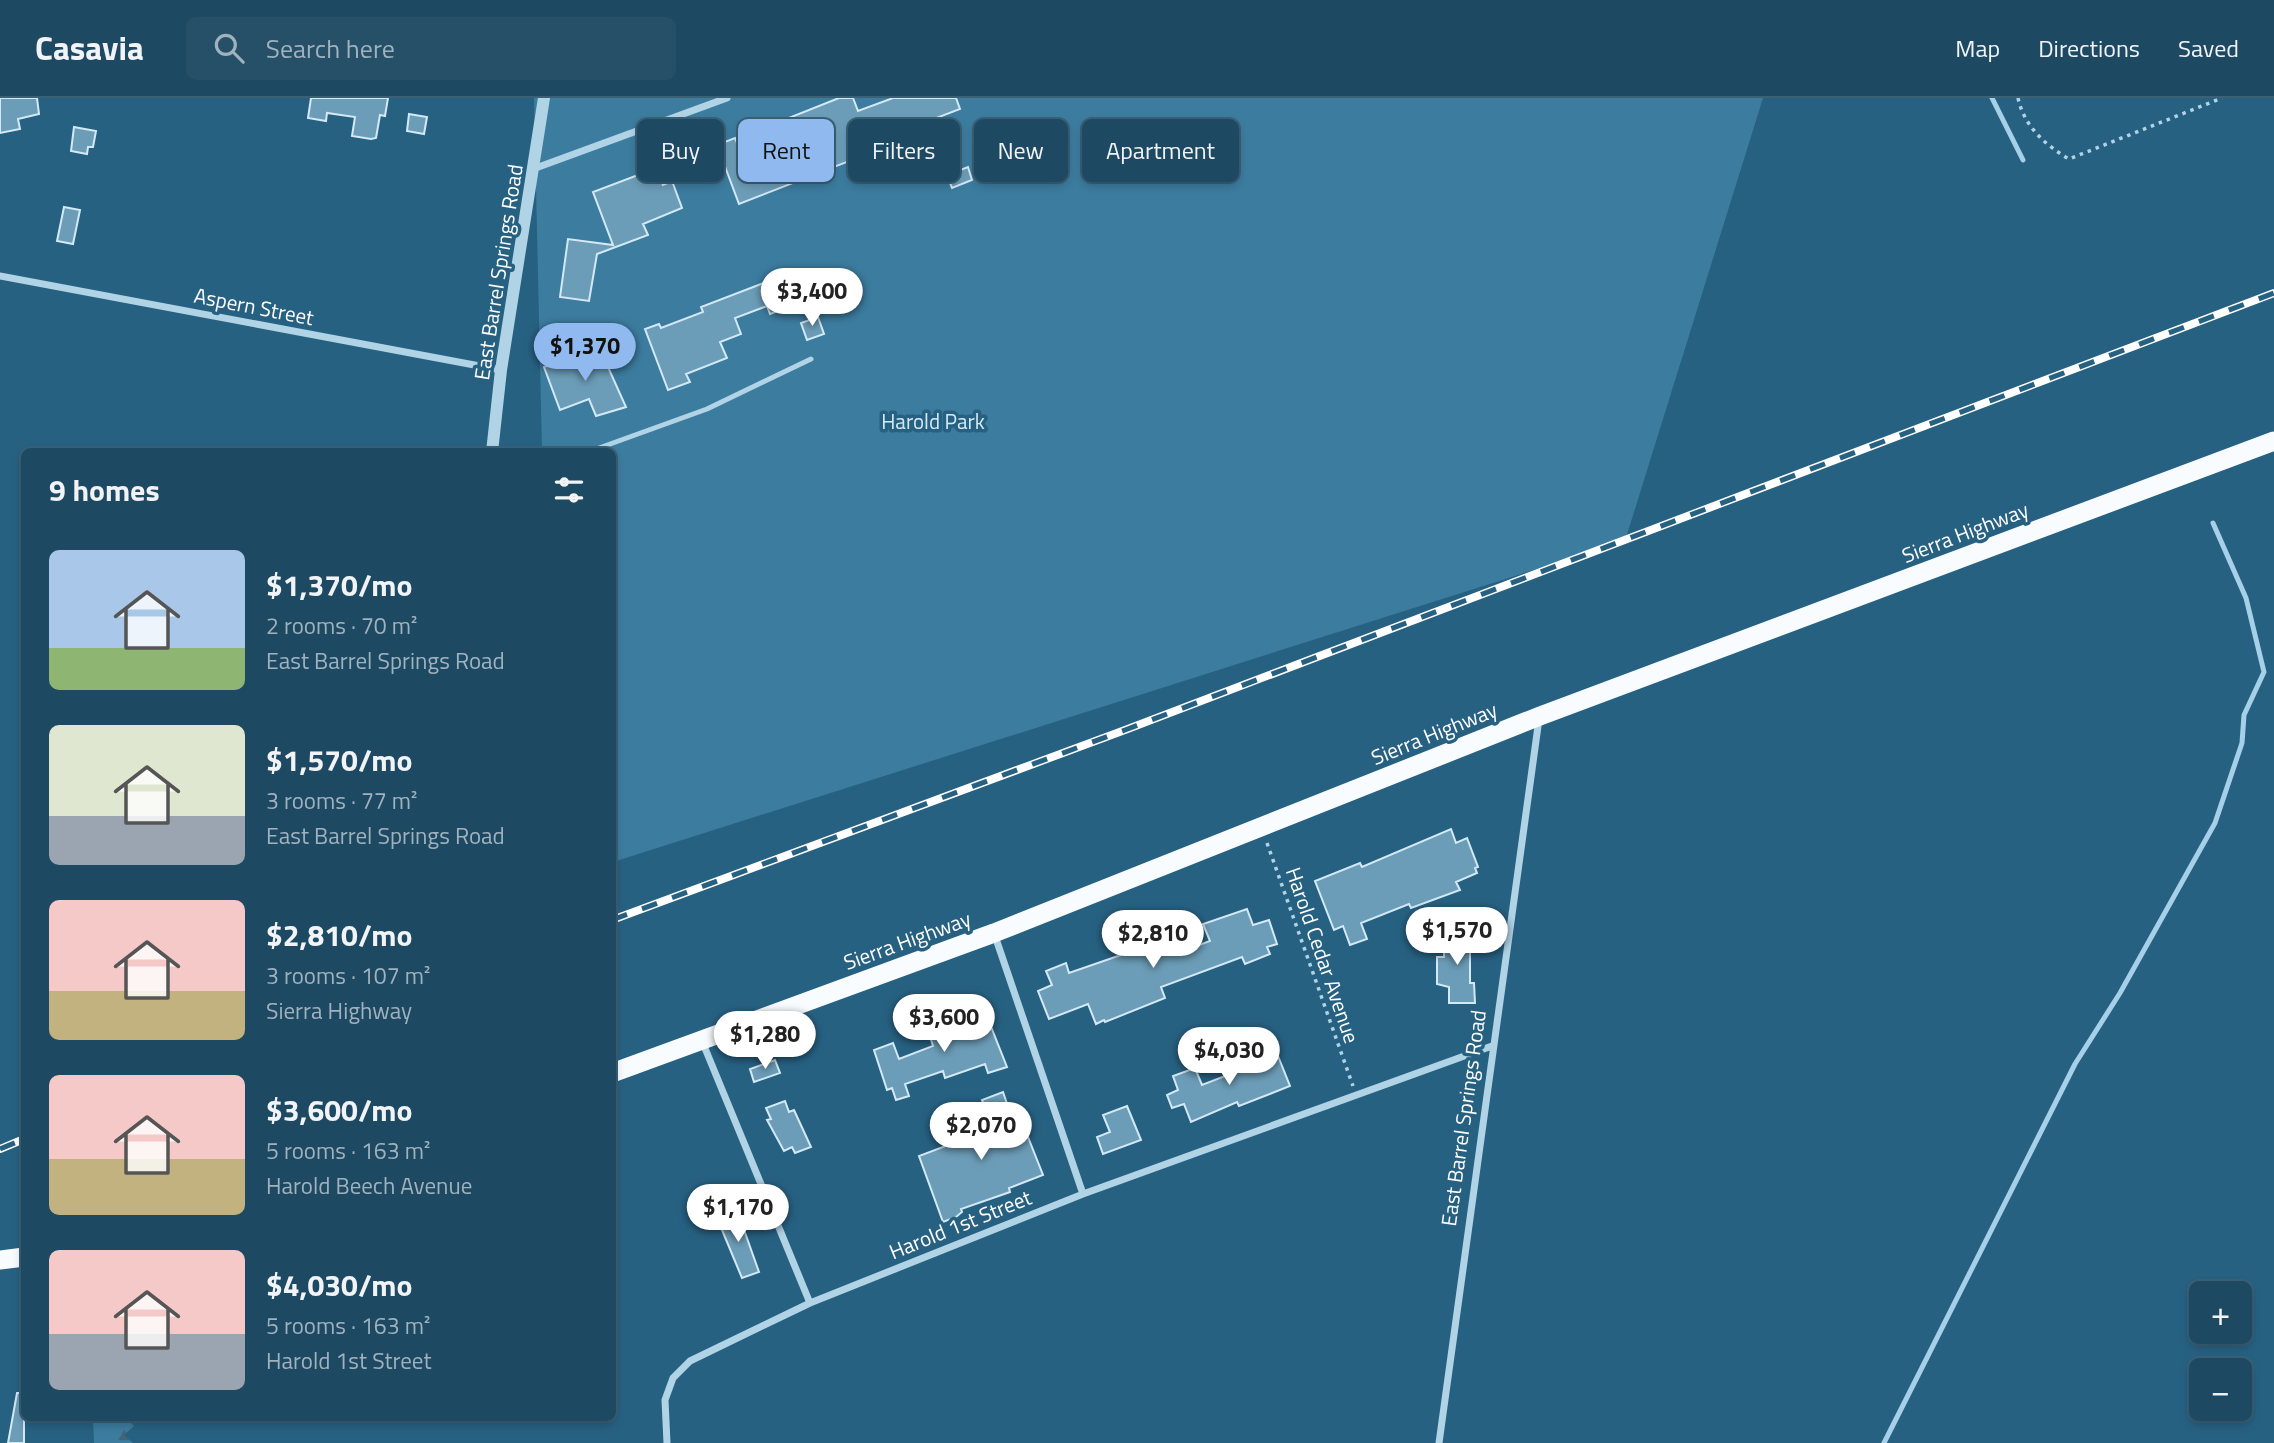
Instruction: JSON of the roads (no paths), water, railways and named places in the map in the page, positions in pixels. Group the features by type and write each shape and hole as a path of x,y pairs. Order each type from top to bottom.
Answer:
{"highway":[{"name":"Sierra Highway","path":"616,1072 993,933 1540,716 2274,441"},
{"path":"0,1260 21,1257"}],"street":[{"name":"East Barrel Springs Road","path":"492,448 501,370 544,98"},
{"path":"533,169 727,98"},
{"name":"Aspern Street","path":"0,276 501,370"},
{"name":"East Barrel Springs Road","path":"1439,1443 1492,1046 1540,716"},
{"path":"993,933 1083,1194"},
{"path":"702,1041 810,1303"},
{"name":"Harold 1st Street","path":"667,1443 665,1400 673,1378 690,1360 810,1303 1083,1194 1492,1046"}],"lane":[{"path":"598,448 707,409 811,359"}],"waterway":[{"path":"1992,98 2023,160"},
{"path":"1884,1443 2075,1064 2120,993 2215,823 2242,743 2244,715 2264,672 2246,598 2213,523"}],"railway":[{"path":"616,919 1125,730 2274,293"},
{"path":"0,1149 21,1140"}],"park label":[{"name":"Harold Park","path":"933,421"}]}
